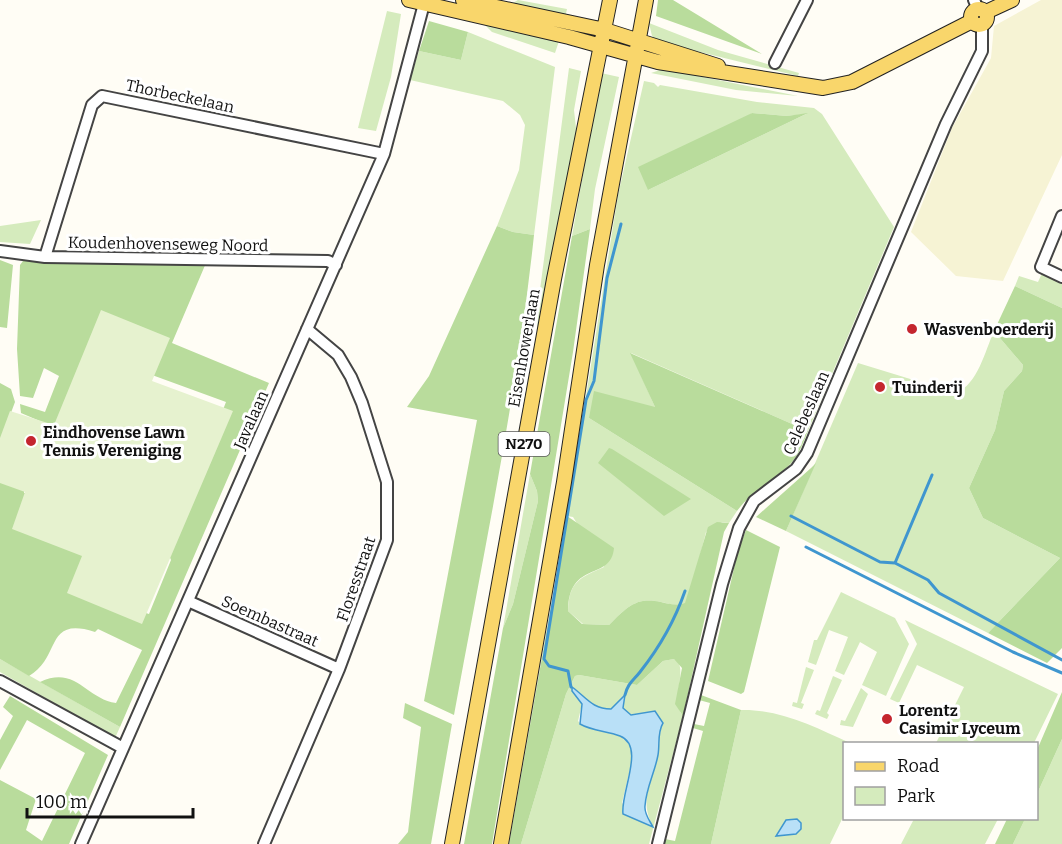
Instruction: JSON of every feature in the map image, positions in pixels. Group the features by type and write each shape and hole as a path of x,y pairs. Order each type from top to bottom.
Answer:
{"main road":[{"path":"409,0 601,45 687,68 737,73 820,87 852,82 978,13 1012,0"},
{"path":"463,0 604,30 737,73"},
{"name":"Eisenhowerlaan","path":"452,844 554,279 610,0"},
{"name":"N270","path":"501,844 564,482 597,265 646,0"}],"street":[{"path":"775,63 807,0"},
{"name":"Javalaan","path":"81,844 384,154 425,2"},
{"name":"Celebeslaan","path":"658,844 720,590 740,528 754,501 796,469 807,453 941,135 982,51 978,13"},
{"name":"Thorbeckelaan","path":"45,257 92,105 102,96 384,154"},
{"path":"1062,216 1041,267 1062,277"},
{"name":"Koudenhovenseweg Noord","path":"0,251 45,257 328,261 336,265"},
{"name":"Floresstraat","path":"264,844 339,669 387,540 387,482 382,459 351,377 338,356 308,329"},
{"name":"Soembastraat","path":"188,601 339,669"},
{"path":"0,681 123,748"}],"shaded area":[{"path":"1041,0 1062,0 1062,155 1003,281 956,276 911,232 952,128 991,58 994,26"}],"green space":[{"path":"518,0 567,9 565,18 506,7"},
{"path":"658,0 673,0 762,54 656,16"},
{"path":"387,11 401,14 391,77 376,131 358,128"},
{"path":"429,21 468,32 461,60 419,51"},
{"path":"482,22 559,41 555,53 492,32"},
{"path":"649,23 718,50 799,73 798,76 659,42 652,36"},
{"path":"468,32 555,67 534,235 513,232 497,226 519,170 525,125 520,115 503,101 410,80 419,51 461,60"},
{"path":"569,68 581,71 574,110 577,137 537,344 538,305"},
{"path":"663,69 798,96 736,90 651,73"},
{"path":"601,73 619,77 595,189 590,229 572,236"},
{"path":"644,81 654,83 658,87 660,85 757,102 814,108 822,114 894,227 808,431 631,353 655,407 589,418 737,511 729,523 722,522 706,532 691,591 685,604 638,602 626,609 609,625 583,624 568,611 571,593 582,578 604,567 573,517 567,516 618,195","holes":["752,113 787,116 806,114 648,190"]},
{"path":"752,113 787,116 808,113 648,190 638,167"},
{"path":"41,220 30,244 0,242 0,226"},
{"path":"497,226 513,232 534,235 509,416 454,715 424,701 477,420 407,407 429,376"},
{"path":"590,229 573,352 492,844 464,844 503,628 513,604 538,501 537,491 530,474 572,236"},
{"path":"0,260 13,265 7,328 0,327"},
{"path":"23,261 206,263 172,343 269,383 120,727 40,682 52,678 72,680 97,696 116,703 142,650 98,629 95,632 68,629 60,634 46,659 29,676 0,659 0,475 24,484 24,493 200,468 226,402 152,375 56,428 21,413 20,404 45,412 59,376 44,368 33,398 20,396 17,349 20,265","holes":["169,555 171,560 149,614 134,609"]},
{"path":"1043,271 1062,281 1062,308 1015,286 1019,276 1038,282"},
{"path":"1015,286 1062,308 1062,648 1047,663 988,633 1060,558 983,518 969,488 995,430 1004,391 1022,371 1023,365 994,331"},
{"path":"101,310 170,338 152,381 233,411 142,624 67,593 82,556 12,529 25,492 0,483 0,438 10,411 54,425"},
{"path":"994,331 1023,365 1022,371 1004,391 995,430 969,488 983,518 1060,558 988,633 786,531 858,363 956,393 964,389 975,375"},
{"path":"630,353 808,431 798,454 787,468 750,497 737,511 589,418 594,391 655,407"},
{"path":"0,383 11,389 15,402 0,442"},
{"path":"609,448 691,499 664,516 598,463"},
{"path":"816,463 786,531 756,517 811,468"},
{"path":"530,474 537,491 538,501 513,604 503,628"},
{"path":"567,516 614,548 606,565 582,577 575,584 570,595 568,611 582,624 609,625 626,609 638,602 685,603 708,527 717,522 729,523 724,532 683,716 675,704 682,668 674,659 663,661 637,685 575,676 566,694 521,844 509,844"},
{"path":"746,530 780,547 744,692 741,694 708,681 738,551"},
{"path":"841,592 895,618 909,644 886,696 862,685 877,652 860,642 844,675 835,671 848,637 829,630 816,665 808,662 814,640 817,640"},
{"path":"905,620 1058,694 1034,742 936,742 964,687 917,665 899,703 890,699 917,644"},
{"path":"0,659 120,727 115,738 0,672"},
{"path":"674,659 680,668 678,701 683,716 649,844 521,844 566,694 575,676 637,685 663,661","holes":["572,687 599,707 611,709 624,695 622,708 632,715 655,711 659,746 647,800 653,827 622,803 633,756 631,746 620,736 583,726 578,721 582,704"]},
{"path":"806,667 814,670 801,703 804,704 802,709 792,706 793,702 797,703"},
{"path":"833,676 842,680 827,713 829,715 827,719 815,714 817,710 820,711"},
{"path":"861,688 868,694 853,727 840,725 841,720 845,721"},
{"path":"1062,692 1062,739 1038,792 1038,748"},
{"path":"701,695 741,710 711,844 664,844 665,839 675,841 703,731 693,728 694,724 704,726 710,703 699,700"},
{"path":"10,696 108,755 69,844 0,844 0,780 36,799 26,830 42,841 85,753 27,720 0,770 0,740 13,716 3,707"},
{"path":"405,703 452,724 431,844 398,844 408,832 421,727 403,718"},
{"path":"741,710 770,712 810,725 848,742 843,742 843,817 830,844 711,844"},
{"path":"1062,739 1062,844 1013,844 1025,820 1038,820 1038,792"},
{"path":"913,820 997,820 985,844 901,844"},
{"path":"1007,820 1025,820 1013,844 995,844"}],"water":[{"path":"572,687 594,705 604,708 611,709 625,695 623,708 631,715 655,711 663,723 659,735 658,755 645,806 646,815 653,827 623,814 632,760 631,749 627,741 620,736 580,724 582,704 572,691"},
{"path":"797,819 801,823 801,829 796,834 776,836 786,820"}],"waterway":[{"path":"571,687 568,671 549,666 544,659 586,400 594,381 607,278 621,224"},
{"path":"895,563 932,475"},
{"path":"791,516 880,562 895,563 928,580 939,593 1062,660"},
{"path":"806,547 1013,652 1062,673"},
{"path":"625,695 629,685 647,663 666,633 685,591"}],"place":[{"name":"Wasvenboerderij","path":"912,329"},
{"name":"Tuinderij","path":"880,387"},
{"name":"Eindhovense Lawn Tennis Vereniging","path":"31,441"},
{"name":"Lorentz Casimir Lyceum","path":"887,719"}]}
